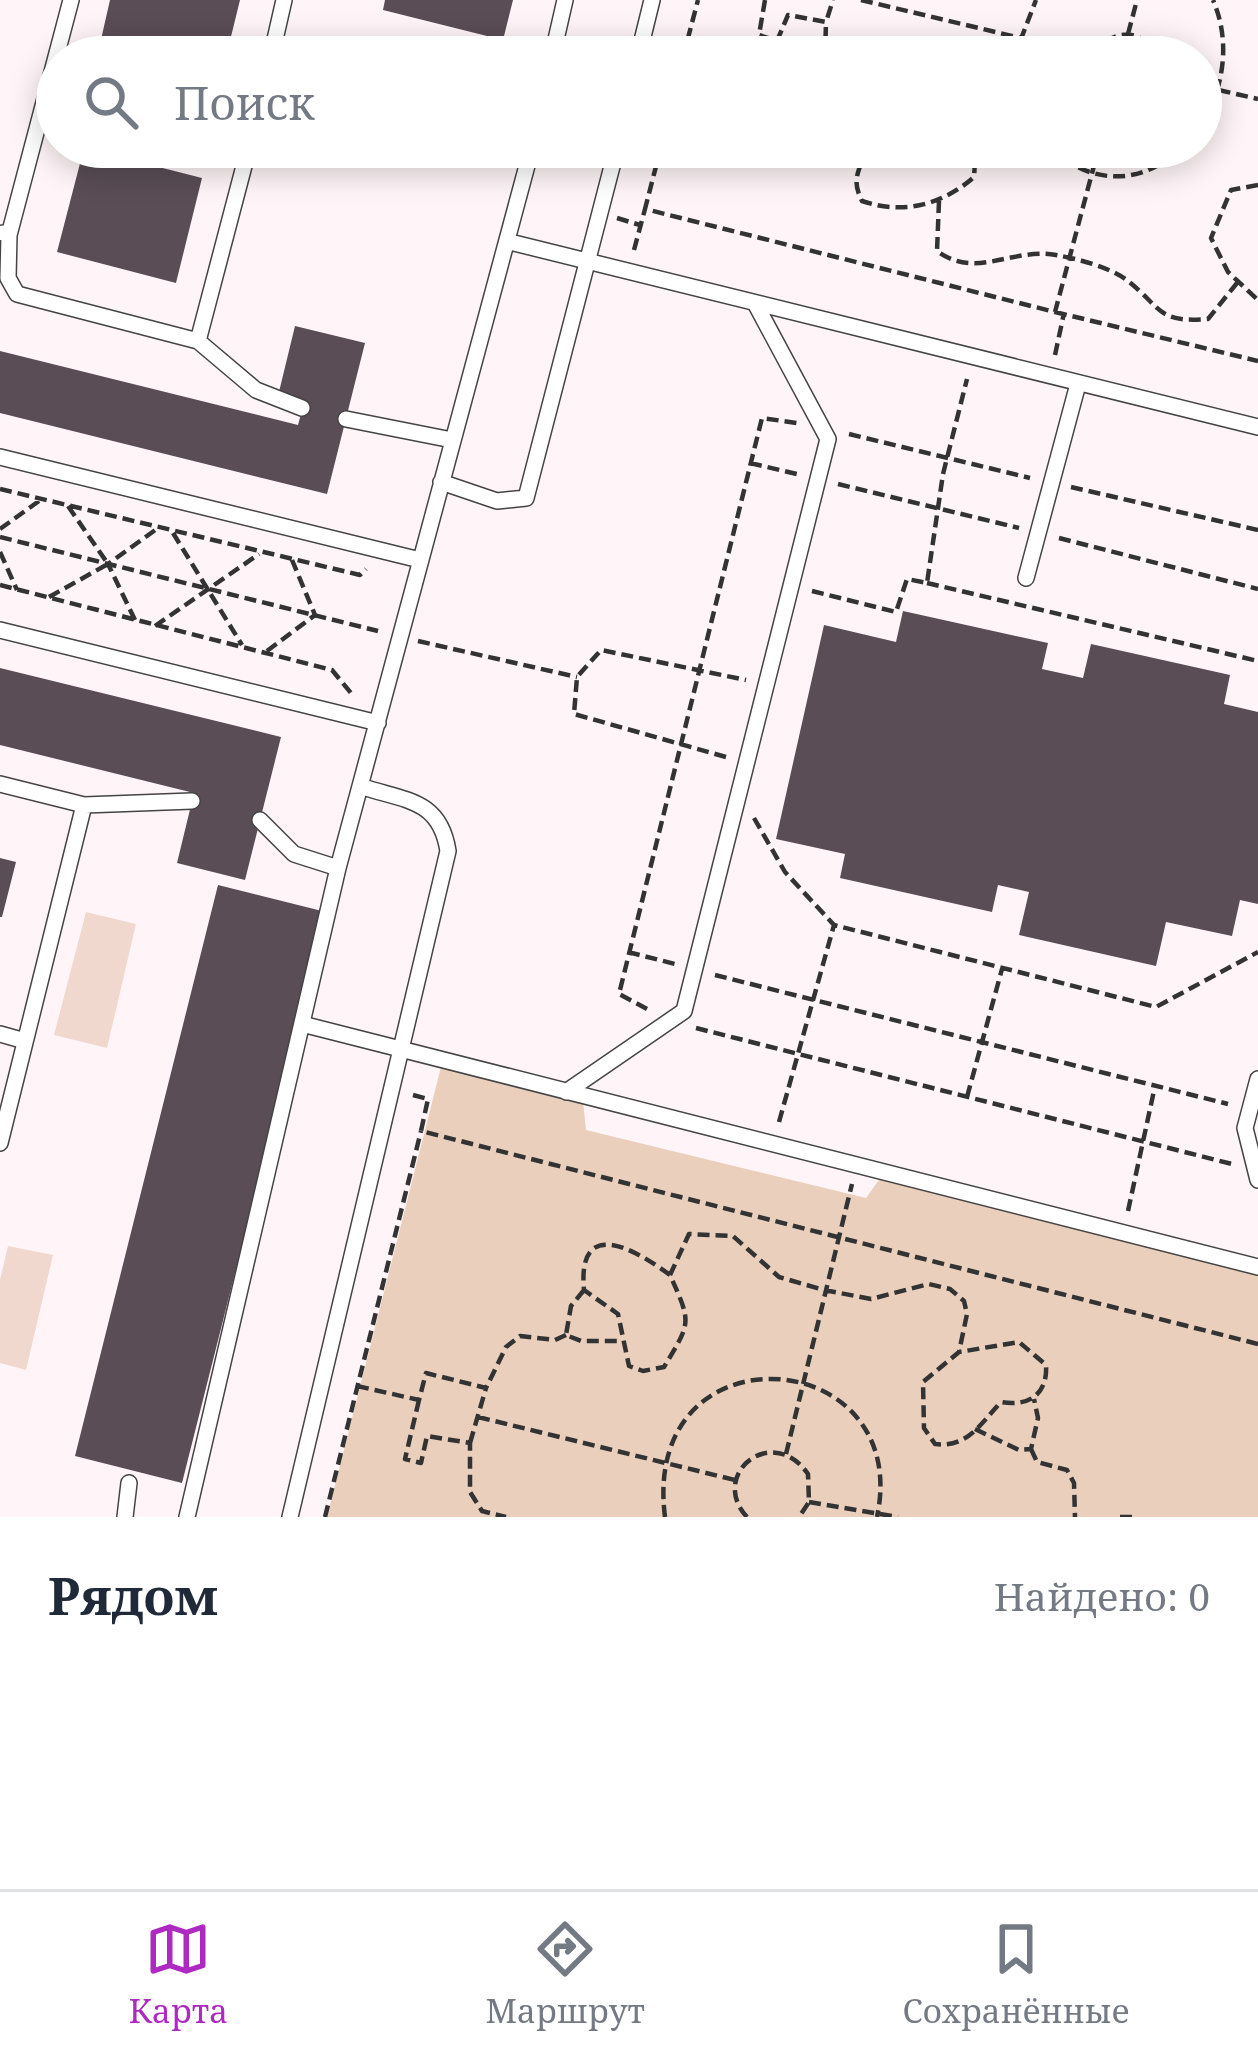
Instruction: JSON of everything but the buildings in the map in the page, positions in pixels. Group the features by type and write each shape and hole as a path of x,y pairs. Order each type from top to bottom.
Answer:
{"lane":[{"path":"63,36 71,0"},
{"path":"276,36 284,0"},
{"path":"557,36 566,0"},
{"path":"643,36 652,0"},
{"path":"36,134 4,234 8,278 17,294 197,341 256,389 302,408"},
{"path":"197,341 243,168"},
{"path":"188,1517 338,868 527,168"},
{"path":"441,482 497,501 526,498 612,168"},
{"path":"511,242 1258,427"},
{"path":"566,1092 684,1011 794,586 828,439 755,303"},
{"path":"1026,578 1078,384"},
{"path":"346,419 452,440"},
{"path":"0,457 420,560"},
{"path":"0,630 378,723"},
{"path":"0,784 84,805 192,801"},
{"path":"290,1517 448,851 443,824 426,808 363,787"},
{"path":"0,1143 84,805"},
{"path":"260,820 293,854 338,868"},
{"path":"302,1024 1258,1267"},
{"path":"0,1034 25,1041"},
{"path":"1255,1175 1245,1128 1258,1079"},
{"path":"125,1517 128,1483"}],"path":[{"path":"689,36 698,0"},
{"path":"762,36 765,0"},
{"path":"826,36 833,0"},
{"path":"861,0 1010,36"},
{"path":"1019,36 1036,0"},
{"path":"1129,34 1137,0"},
{"path":"1213,0 1234,49"},
{"path":"779,36 788,15 826,22"},
{"path":"1112,36 1137,36"},
{"path":"1222,91 1258,99"},
{"path":"1226,112 1233,93"},
{"path":"628,271 656,168"},
{"path":"855,168 862,201 894,209 939,201 974,177 975,168"},
{"path":"1084,168 1132,178 1171,168"},
{"path":"1055,312 1093,168"},
{"path":"1258,184 1231,190 1212,226 1217,252 1238,283 1258,300"},
{"path":"939,201 937,251 949,260 985,266 1024,255 1069,259 1112,272 1164,318 1178,321 1208,320 1238,283"},
{"path":"645,209 1258,361"},
{"path":"1050,377 1064,314"},
{"path":"927,583 946,457 973,356"},
{"path":"1255,1175 1144,1142 670,1021 619,994 676,743 762,418 1258,530"},
{"path":"750,463 1258,589"},
{"path":"0,488 360,575 383,551"},
{"path":"0,533 41,499"},
{"path":"68,506 108,564 135,620"},
{"path":"48,598 158,528"},
{"path":"172,531 242,645"},
{"path":"0,533 108,564 577,677"},
{"path":"0,552 17,590"},
{"path":"155,626 261,552"},
{"path":"292,560 315,615"},
{"path":"794,586 896,612 907,579 1258,661"},
{"path":"0,585 332,670 378,723"},
{"path":"265,652 315,615"},
{"path":"746,763 574,714 577,677 601,650 766,684"},
{"path":"752,815 785,872 834,925 1156,1007 1258,952"},
{"path":"772,1147 834,925"},
{"path":"628,952 1250,1110"},
{"path":"968,1097 1002,968"},
{"path":"1128,1211 1155,1086"},
{"path":"325,1517 428,1099 391,1089"},
{"path":"421,1131 1258,1344"},
{"path":"786,1454 856,1166"},
{"path":"670,1275 689,1234 715,1231 734,1236 779,1276 824,1290 871,1299 929,1284 950,1289 964,1300 967,1314 959,1352"},
{"path":"566,1335 571,1306 584,1290 581,1266 587,1253 605,1244 633,1248 670,1275 689,1318 687,1333 664,1367 629,1366 620,1341 618,1314 584,1290"},
{"path":"506,1517 482,1511 470,1492 470,1443 486,1388 506,1347 520,1336 620,1341"},
{"path":"1018,1342 1036,1353 1046,1365 1047,1381 1034,1399 1020,1406 1001,1402 954,1447 935,1444 924,1428 923,1382 959,1352 1018,1342"},
{"path":"470,1443 427,1436 421,1463 405,1459 426,1373 486,1388"},
{"path":"664,1517 660,1481 669,1442 692,1409 726,1386 765,1376 802,1379 841,1401 864,1427 878,1459 878,1514"},
{"path":"356,1386 419,1400"},
{"path":"1034,1399 1038,1418 1031,1449 1037,1462 1067,1470 1074,1483 1075,1517"},
{"path":"478,1417 735,1480"},
{"path":"975,1429 1018,1450 1031,1449"},
{"path":"747,1517 735,1496 735,1480 755,1455 786,1454 808,1474 809,1502 799,1517"},
{"path":"809,1502 898,1517"},
{"path":"1120,1517 1134,1517"}],"shaded area":[{"path":"86,912 136,924 107,1048 54,1035"},
{"path":"441,1067 583,1101 586,1130 866,1198 881,1177 1258,1275 1258,1517 327,1517"},
{"path":"8,1246 53,1255 26,1370 0,1363 0,1280"}]}
